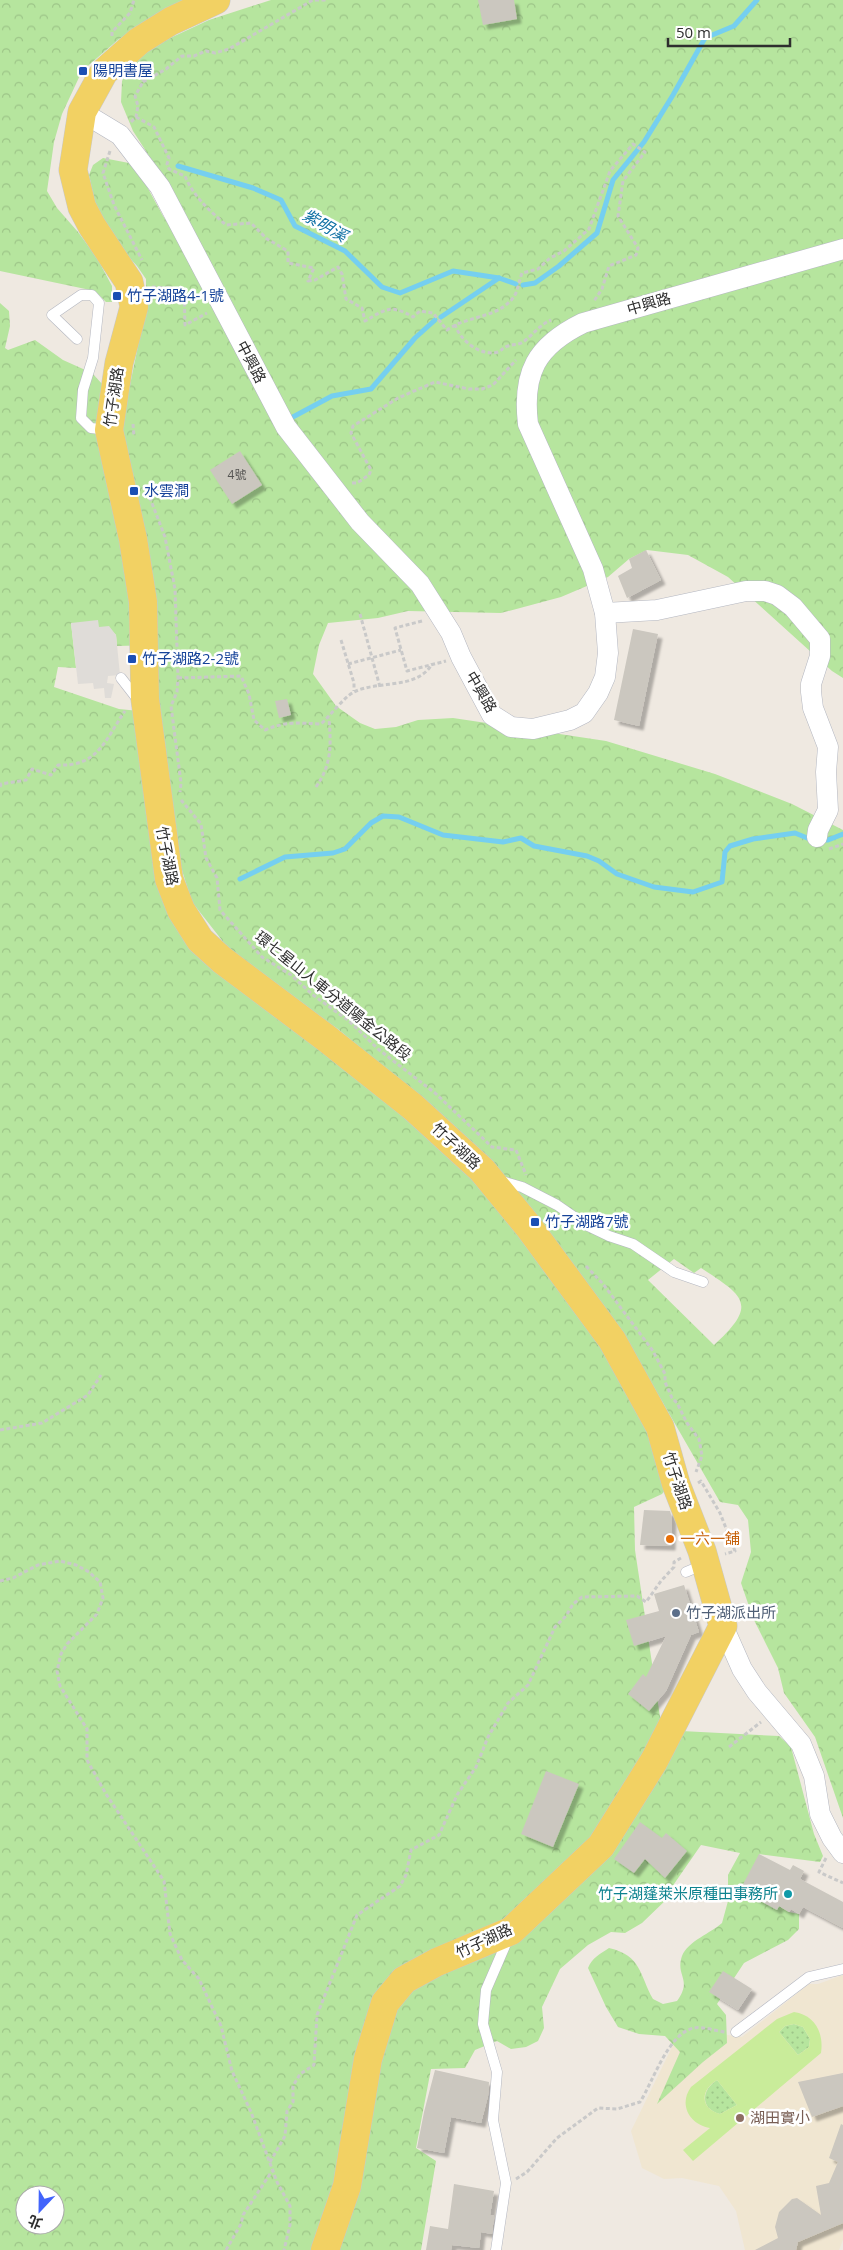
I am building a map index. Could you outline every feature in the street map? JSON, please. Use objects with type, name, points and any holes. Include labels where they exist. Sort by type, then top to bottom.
[{"type":"main road","name":"竹子湖路","points":[[216,0],[171,21],[138,41],[104,72],[82,112],[73,170],[82,207],[129,282],[134,307],[118,363],[120,423],[133,539],[144,602],[140,698],[169,879],[181,910],[200,940],[222,960],[326,1038],[413,1107],[488,1178],[528,1226],[612,1340],[660,1427],[676,1484],[692,1564],[723,1626],[654,1761],[601,1846],[511,1931],[437,1962],[404,1980],[384,2003],[368,2059],[347,2186],[325,2250]]},
{"type":"street","name":"中興路","points":[[82,112],[120,135],[160,188],[286,427],[360,522],[420,584],[451,633],[461,657],[492,715],[511,728],[533,730],[570,720],[584,713],[598,693],[605,677],[608,653],[604,613],[592,568],[528,424],[525,399],[530,372],[539,357],[565,332],[583,323],[843,249]]},
{"type":"street","points":[[604,613],[657,610],[746,591],[765,591],[777,595],[793,607],[820,640],[820,656],[811,684],[811,692],[813,708],[828,747],[826,772],[828,810],[818,830],[818,843]]},
{"type":"street","name":"竹子湖路","points":[[723,1626],[742,1668],[757,1692],[802,1744],[814,1776],[820,1814],[832,1838],[843,1854]]},
{"type":"lane","points":[[77,339],[52,315],[81,295],[92,295],[99,303],[99,317],[92,358],[83,390],[81,418],[91,428],[120,423]]},
{"type":"lane","points":[[121,678],[140,698]]},
{"type":"lane","points":[[488,1178],[522,1187],[557,1205],[586,1225],[609,1236],[634,1244],[674,1272],[703,1282]]},
{"type":"lane","points":[[496,2250],[506,2183],[493,2120],[498,2074],[482,2024],[486,1990],[511,1931]]},
{"type":"lane","points":[[736,2032],[809,1977],[843,1969]]},
{"type":"path","points":[[130,13],[134,0]]},
{"type":"path","points":[[130,122],[136,117],[138,106],[135,96],[142,82],[166,69],[182,56],[194,56],[206,51],[215,53],[229,49],[314,0],[328,0]]},
{"type":"path","points":[[136,117],[154,128],[169,158],[167,164],[169,169],[185,176],[189,187],[226,225],[251,223],[267,239],[288,251],[288,263],[314,268],[308,281],[315,280],[338,267],[342,274],[346,299],[362,308],[365,320],[388,308],[400,310],[413,317],[420,311],[433,312],[448,330],[455,324],[497,312],[514,297],[522,273],[538,269],[550,258],[564,251],[589,229],[610,171],[633,144],[645,152],[623,181],[618,216],[638,248],[636,255],[608,266],[602,289],[593,304]]},
{"type":"path","points":[[110,151],[102,172],[114,205],[144,268]]},
{"type":"path","points":[[150,295],[150,286],[184,289],[185,324],[221,305]]},
{"type":"path","points":[[455,324],[456,330],[470,345],[480,351],[497,352],[507,346],[522,344],[544,323],[555,319]]},
{"type":"path","points":[[521,350],[522,344]]},
{"type":"path","points":[[347,483],[357,483],[370,475],[371,470],[351,433],[353,426],[398,398],[435,382],[469,389],[482,389],[493,385],[520,356]]},
{"type":"path","points":[[120,423],[135,442]]},
{"type":"path","name":"環七星山人車分道陽金公路段","points":[[142,476],[165,537],[175,590],[175,636],[178,678],[177,692],[171,706],[181,784],[180,798],[201,824],[206,858],[217,878],[220,910],[262,957],[291,975],[313,995],[349,1021],[378,1049],[435,1093],[492,1147],[516,1150],[534,1194]]},
{"type":"path","points":[[360,614],[380,687]]},
{"type":"path","points":[[178,678],[242,676],[249,694],[254,720],[265,730],[292,722],[320,724],[354,692],[404,682],[426,674],[432,664],[407,670],[395,628],[422,621]]},
{"type":"path","points":[[341,640],[354,683],[354,692]]},
{"type":"path","points":[[348,664],[401,650]]},
{"type":"path","points":[[0,787],[1,784],[26,780],[32,769],[51,775],[58,765],[91,759],[140,698]]},
{"type":"path","points":[[316,787],[326,773],[331,741],[329,717]]},
{"type":"path","points":[[582,1259],[653,1351],[665,1374],[665,1382],[672,1398],[677,1403],[687,1424],[699,1439],[702,1456],[695,1474],[689,1478]]},
{"type":"path","points":[[0,1430],[42,1423],[88,1395],[101,1375]]},
{"type":"path","points":[[720,1513],[735,1551]]},
{"type":"path","points":[[0,1581],[13,1578],[38,1565],[60,1561],[76,1565],[89,1572],[100,1582],[103,1598],[96,1614],[67,1644],[61,1654],[57,1671],[60,1686],[87,1729],[87,1760],[106,1794],[164,1881],[170,1934],[182,1960],[199,1979],[221,2026],[232,2071],[251,2112],[272,2171],[290,2206],[290,2225],[284,2250]]},
{"type":"path","points":[[270,2163],[284,2136],[287,2111],[293,2102],[293,2086],[300,2074],[314,2066],[317,2015],[357,1915],[400,1886],[406,1875],[411,1850],[439,1835],[457,1795],[476,1767],[492,1730],[508,1702],[528,1685],[555,1627],[566,1616],[573,1604],[582,1597],[636,1596],[646,1602],[674,1567],[674,1562],[692,1564]]},
{"type":"path","points":[[729,1747],[763,1720]]},
{"type":"path","points":[[819,1872],[843,1883]]},
{"type":"path","points":[[506,2183],[528,2172],[557,2138],[598,2108],[617,2109],[640,2102],[650,2086],[667,2049],[678,2037],[694,2028],[736,2032]]},
{"type":"path","points":[[226,2250],[241,2224],[243,2215],[272,2171]]},
{"type":"shaded area","points":[[98,620],[99,627],[109,626],[116,635],[120,675],[108,676],[107,683],[114,684],[111,698],[105,698],[104,688],[94,689],[93,683],[78,684],[71,623]]},
{"type":"shaded area","name":"湖田實小","points":[[843,1975],[843,2240],[839,2250],[745,2250],[736,2211],[719,2186],[682,2178],[664,2179],[642,2168],[631,2131],[672,2047],[685,2035],[700,2031],[742,2037],[809,1984],[818,1984]]},
{"type":"green space","points":[[0,0],[188,0],[119,39],[82,71],[62,114],[54,142],[47,191],[57,208],[97,258],[112,286],[112,302],[106,302],[95,291],[0,271]]},
{"type":"green space","points":[[271,0],[843,0],[843,678],[832,671],[728,577],[688,555],[647,550],[629,559],[608,577],[561,597],[501,613],[408,611],[378,618],[328,623],[319,645],[313,674],[336,706],[360,723],[375,729],[396,727],[418,720],[453,718],[606,741],[715,774],[792,804],[843,830],[843,1818],[815,1737],[784,1693],[778,1668],[753,1618],[741,1583],[751,1552],[748,1520],[738,1505],[720,1502],[640,1363],[423,1100],[338,1029],[239,962],[192,902],[180,864],[159,711],[157,645],[117,646],[116,635],[112,631],[71,623],[76,668],[58,667],[54,687],[119,709],[139,711],[167,899],[320,1044],[473,1175],[586,1317],[639,1406],[668,1486],[662,1494],[634,1507],[635,1550],[662,1730],[779,1736],[791,1747],[814,1834],[823,1856],[820,1862],[759,1854],[777,1909],[779,1906],[789,1912],[799,1914],[799,1929],[788,1940],[744,1963],[717,2004],[726,2015],[727,2043],[657,2104],[680,2052],[665,2036],[639,2034],[618,2027],[606,2007],[588,1968],[599,1954],[609,1948],[620,1951],[634,1961],[653,1999],[663,2004],[677,2001],[684,1988],[680,1963],[682,1956],[689,1946],[722,1923],[728,1901],[728,1875],[740,1853],[701,1845],[674,1884],[668,1898],[642,1923],[625,1933],[611,1932],[588,1945],[560,1969],[542,2007],[544,2028],[538,2041],[526,2047],[511,2049],[497,2041],[475,2050],[465,2068],[431,2069],[416,2148],[436,2161],[421,2250],[0,2250],[0,303],[9,311],[10,326],[5,348],[8,350],[35,340],[63,360],[92,373],[125,409],[146,297],[146,279],[110,236],[98,216],[89,175],[93,165],[103,158],[129,163],[139,172],[163,216],[181,242],[182,207],[133,131],[121,102],[122,81],[131,63],[153,46],[209,20]],"holes":[[[674,1259],[694,1273],[701,1268],[728,1286],[736,1294],[740,1302],[741,1310],[737,1320],[714,1345],[648,1280]]]},
{"type":"green space","points":[[794,2012],[808,2017],[813,2021],[819,2032],[822,2046],[821,2053],[693,2161],[683,2150],[710,2128],[697,2123],[688,2113],[686,2101],[691,2087],[777,2019]],"holes":[[[794,2024],[803,2027],[810,2039],[809,2047],[798,2055],[779,2032],[785,2026]],[[717,2080],[737,2105],[720,2114],[713,2112],[706,2104],[705,2099],[707,2089]]]},
{"type":"green space","points":[[794,2024],[803,2027],[810,2039],[809,2047],[798,2055],[779,2032],[785,2026]]},
{"type":"green space","points":[[717,2080],[737,2105],[720,2114],[713,2112],[709,2108],[705,2099],[708,2089]]},
{"type":"building","points":[[478,0],[514,0],[517,19],[483,25]]},
{"type":"building","points":[[240,451],[262,485],[232,504],[210,470]]},
{"type":"building","points":[[646,550],[661,580],[627,598],[618,576],[632,568],[629,559]]},
{"type":"building","points":[[633,629],[658,634],[639,726],[614,720]]},
{"type":"building","points":[[287,699],[291,715],[279,718],[275,701]]},
{"type":"building","points":[[644,1510],[670,1511],[672,1518],[671,1546],[640,1545]]},
{"type":"building","points":[[684,1585],[699,1632],[691,1635],[666,1691],[649,1711],[628,1694],[643,1674],[646,1677],[666,1636],[634,1646],[626,1620],[659,1611],[654,1594]]},
{"type":"building","points":[[546,1771],[579,1784],[553,1847],[521,1834]]},
{"type":"building","points":[[640,1822],[662,1838],[666,1833],[687,1851],[665,1878],[645,1859],[634,1873],[614,1859]]},
{"type":"building","name":"竹子湖蓬萊米原種田事務所","points":[[759,1854],[790,1870],[793,1865],[804,1871],[800,1879],[843,1902],[843,1928],[803,1907],[799,1914],[791,1909],[789,1912],[779,1906],[777,1910],[740,1890]]},
{"type":"building","points":[[723,1971],[752,1989],[738,2010],[709,1992]]},
{"type":"building","points":[[435,2070],[489,2082],[488,2096],[481,2123],[451,2117],[444,2153],[417,2148]]},
{"type":"building","points":[[843,2073],[843,2106],[812,2117],[798,2082]]},
{"type":"building","points":[[841,2124],[843,2125],[843,2223],[798,2242],[796,2250],[755,2250],[778,2238],[775,2227],[779,2212],[792,2199],[797,2198],[821,2215],[816,2186],[829,2183],[838,2162],[829,2158]]},
{"type":"building","points":[[454,2184],[494,2191],[490,2215],[494,2216],[492,2234],[481,2232],[479,2248],[452,2245],[451,2250],[426,2250],[430,2226],[448,2229]]},
{"type":"waterway","name":"紫明溪","points":[[523,285],[535,283],[559,266],[597,233],[613,180],[644,142],[705,38],[734,26],[757,0]]},
{"type":"waterway","name":"紫明溪","points":[[178,166],[253,188],[281,200],[295,226],[345,251],[382,287],[400,293],[453,271],[499,278],[516,284]]},
{"type":"waterway","points":[[441,317],[499,278]]},
{"type":"waterway","points":[[291,418],[332,396],[371,389],[415,338],[435,320]]},
{"type":"waterway","points":[[240,879],[285,857],[333,853],[345,849],[371,823],[383,816],[399,817],[443,835],[503,842],[521,838],[534,846],[587,856],[599,861],[617,874],[654,887],[693,892],[722,882],[725,852],[730,846],[753,839],[795,833],[812,840]]},
{"type":"waterway","points":[[821,840],[828,840],[843,834]]},
{"type":"place","name":"陽明書屋","points":[[83,71]]},
{"type":"place","name":"竹子湖路4-1號","points":[[117,296]]},
{"type":"place","name":"水雲澗","points":[[134,491]]},
{"type":"place","name":"竹子湖路2-2號","points":[[132,659]]},
{"type":"place","name":"竹子湖路7號","points":[[535,1222]]},
{"type":"place","name":"一六一舖","points":[[670,1539]]},
{"type":"place","name":"竹子湖派出所","points":[[676,1613]]},
{"type":"place","name":"竹子湖蓬萊米原種田事務所","points":[[788,1894]]},
{"type":"place","name":"湖田實小","points":[[740,2118]]}]
